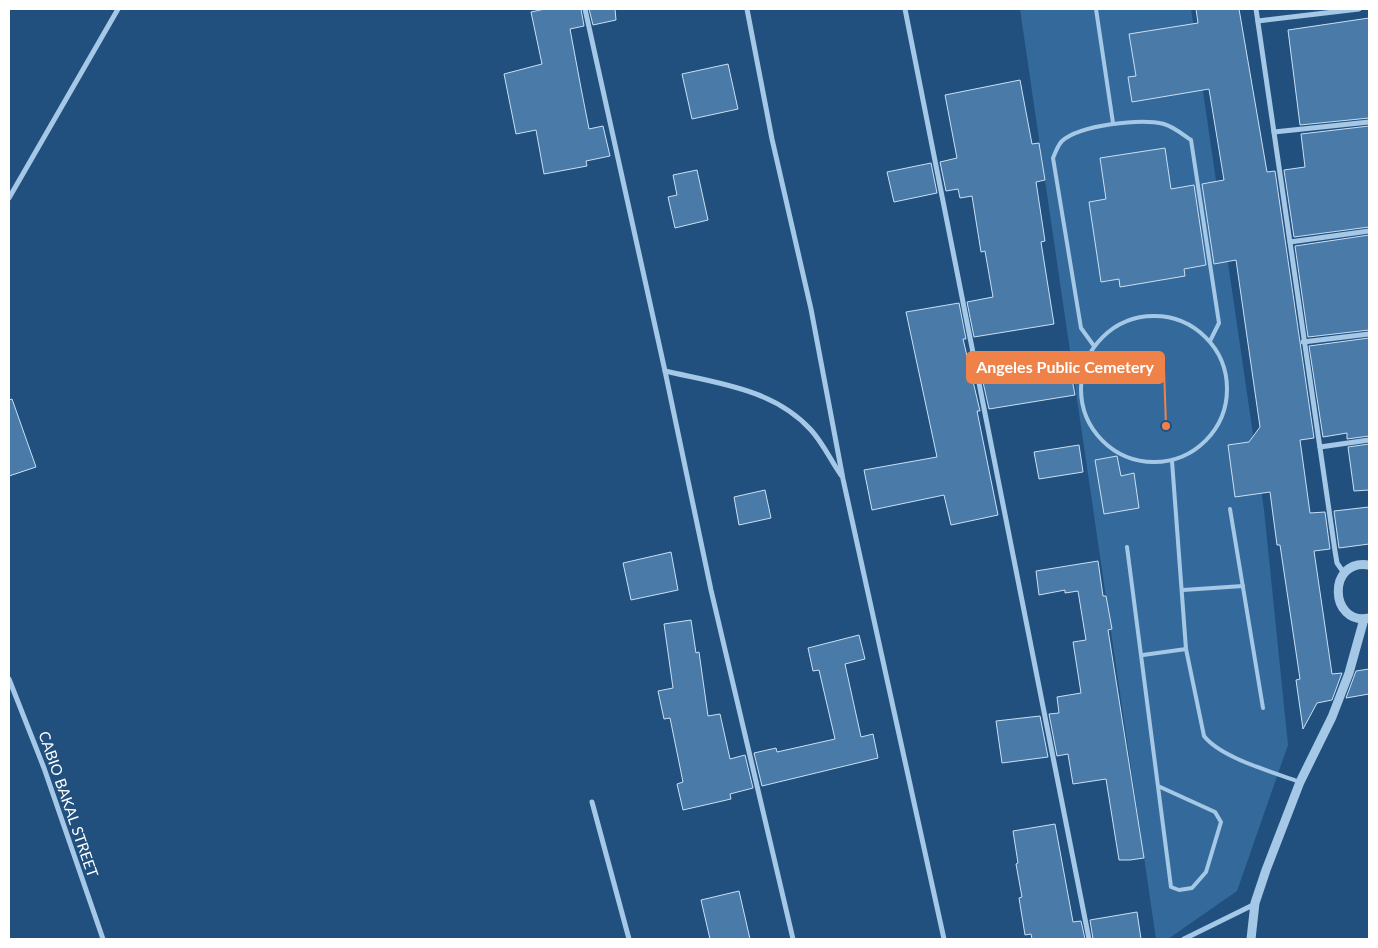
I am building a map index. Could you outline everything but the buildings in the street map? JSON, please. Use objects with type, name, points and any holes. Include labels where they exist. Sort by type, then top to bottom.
[{"type":"street","points":[[9,198],[118,9]]},
{"type":"street","points":[[585,9],[711,590],[794,939]]},
{"type":"street","points":[[747,9],[772,139],[811,309],[843,479],[944,939]]},
{"type":"street","points":[[905,9],[1089,939]]},
{"type":"street","points":[[1256,9],[1303,342],[1336,557],[1344,573]]},
{"type":"street","points":[[1258,21],[1359,9]]},
{"type":"street","points":[[1274,132],[1369,122]]},
{"type":"street","points":[[1290,242],[1369,231]]},
{"type":"street","points":[[1303,342],[1369,334]]},
{"type":"street","points":[[665,371],[755,392],[784,406],[812,431],[843,479]]},
{"type":"street","points":[[1320,447],[1369,440]]},
{"type":"street","points":[[1251,939],[1255,904],[1266,870],[1300,782],[1332,717],[1367,618],[1355,617],[1347,612],[1338,600],[1337,590],[1344,573],[1357,565],[1369,565]]},
{"type":"street","name":"CABIO BAKAL STREET","points":[[9,679],[44,768],[102,939]]},
{"type":"street","points":[[592,802],[629,939]]},
{"type":"street","points":[[1184,939],[1255,904]]},
{"type":"lane","points":[[1096,9],[1113,123]]},
{"type":"lane","points":[[1094,346],[1081,328],[1053,158],[1060,142],[1074,134],[1113,123],[1162,123],[1173,127],[1191,140],[1220,323],[1210,341]]},
{"type":"lane","points":[[1150,315],[1173,317],[1194,326],[1210,341],[1223,362],[1228,387],[1224,411],[1213,433],[1194,450],[1172,461],[1146,463],[1121,455],[1100,440],[1086,418],[1080,392],[1083,366],[1094,346],[1109,330],[1129,319],[1150,315]]},
{"type":"lane","points":[[1172,461],[1186,649],[1204,736],[1211,745],[1252,764],[1300,782]]},
{"type":"lane","points":[[1230,509],[1263,708]]},
{"type":"lane","points":[[1127,547],[1143,655],[1158,786],[1171,887],[1179,890],[1192,888],[1206,872],[1221,822],[1215,812],[1158,786]]},
{"type":"lane","points":[[1183,590],[1244,586]]},
{"type":"lane","points":[[1143,655],[1186,649]]},
{"type":"shaded area","points":[[1020,9],[1191,9],[1264,510],[1288,745],[1237,891],[1168,939],[1156,939]]},
{"type":"place","name":"Angeles Public Cemetery","points":[[1166,426]]}]
